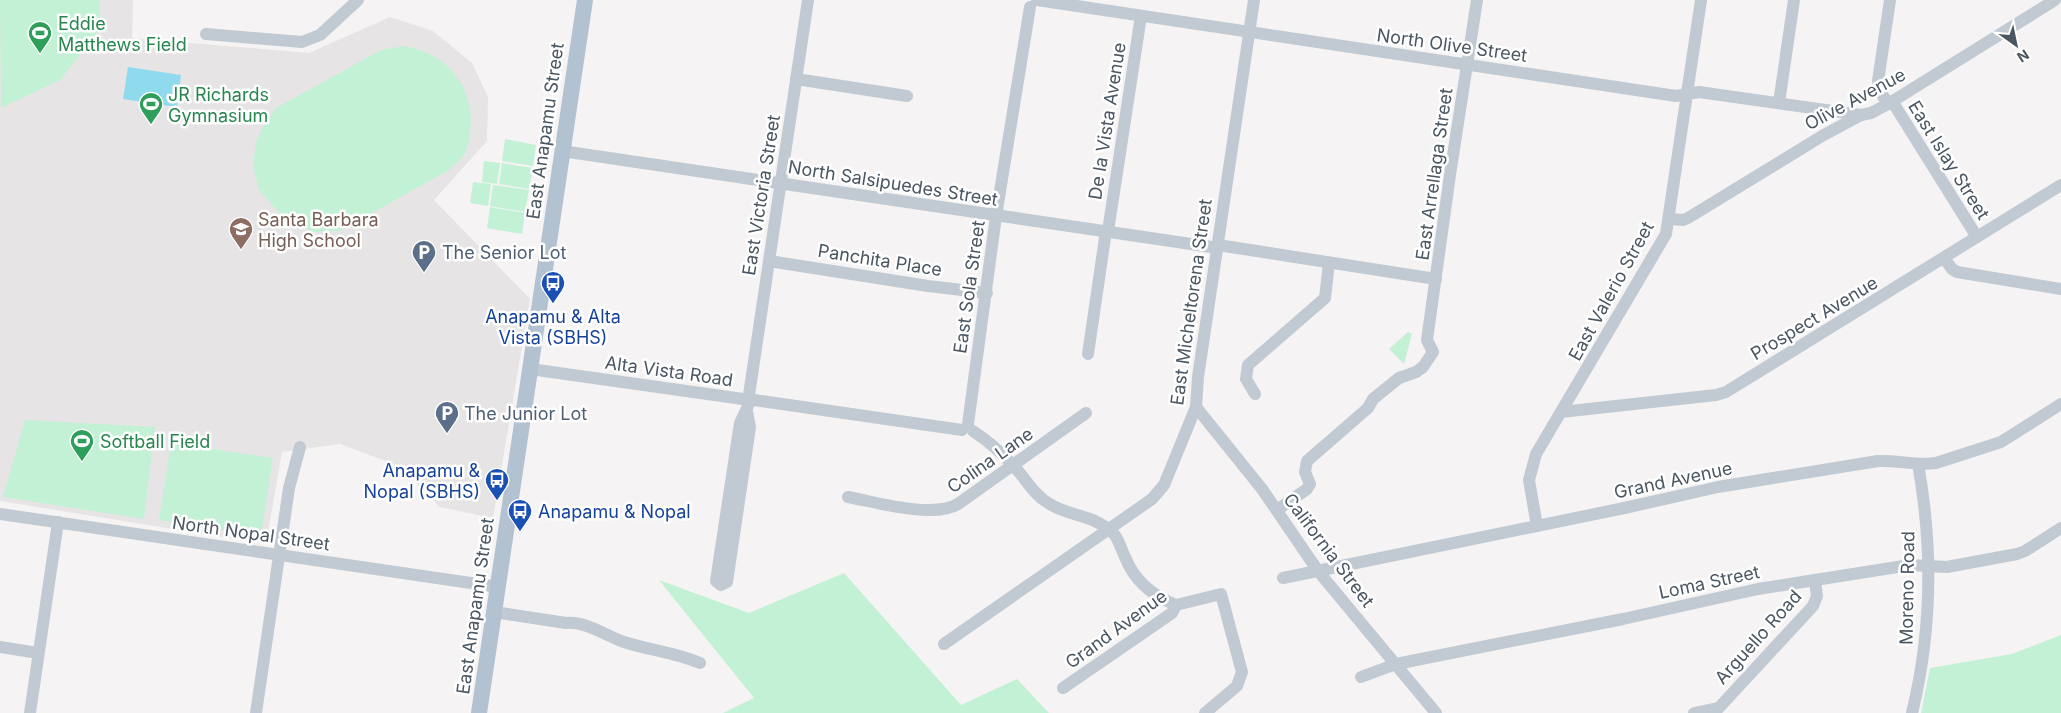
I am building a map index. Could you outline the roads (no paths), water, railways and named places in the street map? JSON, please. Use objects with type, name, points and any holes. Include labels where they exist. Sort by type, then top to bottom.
[{"type":"main road","name":"East Anapamu Street","points":[[479,713],[585,0]]},
{"type":"street","name":"East Victoria Street","points":[[748,402],[750,427],[727,582],[722,586],[716,581],[740,423],[748,402],[808,0]]},
{"type":"street","name":"East Micheltorena Street","points":[[944,644],[1152,498],[1164,485],[1196,407],[1198,376],[1254,0]]},
{"type":"street","name":"East Arrellaga Street","points":[[1277,510],[1307,489],[1310,484],[1305,472],[1307,461],[1368,408],[1373,399],[1399,378],[1424,367],[1433,352],[1428,340],[1450,175],[1477,0]]},
{"type":"street","name":"East Valerio Street","points":[[1537,526],[1529,486],[1530,470],[1536,454],[1663,242],[1670,219],[1701,0]]},
{"type":"street","points":[[1779,103],[1794,0]]},
{"type":"street","name":"East Islay Street","points":[[1890,0],[1878,81],[1880,91],[1890,102],[1977,237]]},
{"type":"street","name":"Olive Avenue","points":[[1670,219],[1683,220],[1688,218],[1822,136],[1890,102],[2055,0]]},
{"type":"street","points":[[206,34],[302,42],[320,36],[357,2]]},
{"type":"street","name":"North Olive Street","points":[[1032,2],[1140,16],[1676,96],[1699,92],[1861,115]]},
{"type":"street","name":"East Sola Street","points":[[968,428],[996,216],[1032,2]]},
{"type":"street","name":"De la Vista Avenue","points":[[1088,354],[1140,16]]},
{"type":"street","points":[[796,79],[907,96]]},
{"type":"street","name":"North Salsipuedes Street","points":[[562,151],[1436,279]]},
{"type":"street","name":"Prospect Avenue","points":[[1561,412],[1716,395],[1726,392],[2061,185]]},
{"type":"street","points":[[1944,258],[1952,270],[1957,272],[2061,289]]},
{"type":"street","name":"Panchita Place","points":[[769,261],[928,286],[987,293]]},
{"type":"street","points":[[1255,394],[1246,379],[1248,366],[1325,298],[1329,263]]},
{"type":"street","name":"Alta Vista Road","points":[[530,369],[748,402],[968,428]]},
{"type":"street","name":"Grand Avenue","points":[[1283,578],[1718,487],[1878,461],[1918,464],[1936,463],[1994,445],[2061,404]]},
{"type":"street","name":"California Street","points":[[1196,407],[1277,510],[1318,571],[1436,713]]},
{"type":"street","name":"Colina Lane","points":[[848,497],[942,511],[958,504],[1086,413]]},
{"type":"street","points":[[968,428],[1013,466],[1046,502],[1056,508],[1084,516],[1109,529],[1118,538],[1128,565],[1142,584],[1160,598],[1176,605]]},
{"type":"street","points":[[256,713],[289,488],[300,447]]},
{"type":"street","name":"Moreno Road","points":[[1912,713],[1922,671],[1929,566],[1924,495],[1918,464]]},
{"type":"street","name":"North Nopal Street","points":[[0,514],[498,587]]},
{"type":"street","points":[[30,713],[58,522]]},
{"type":"street","name":"Loma Street","points":[[1362,677],[1396,664],[1758,589],[1910,565],[1947,567],[2017,554],[2061,528]]},
{"type":"street","name":"Arguello Road","points":[[1716,711],[1813,606],[1817,596],[1815,580]]},
{"type":"street","name":"Grand Avenue","points":[[1063,688],[1172,613],[1176,605],[1221,594],[1242,672],[1237,686],[1205,713]]},
{"type":"street","points":[[494,612],[566,623],[576,622],[622,641],[681,655],[700,663]]},
{"type":"street","points":[[0,647],[38,653]]},
{"type":"street","points":[[1694,713],[1716,711]]},
{"type":"water","points":[[128,67],[181,75],[177,107],[123,99]]},
{"type":"place","name":"Eddie Matthews Field","points":[[40,54]]},
{"type":"place","name":"JR Richards Gymnasium","points":[[151,125]]},
{"type":"place","name":"Santa Barbara High School","points":[[241,250]]},
{"type":"place","name":"The Senior Lot","points":[[424,273]]},
{"type":"place","name":"Anapamu & Alta Vista (SBHS)","points":[[553,304]]},
{"type":"place","name":"The Junior Lot","points":[[447,434]]},
{"type":"place","name":"Softball Field","points":[[82,462]]},
{"type":"place","name":"Anapamu & Nopal (SBHS)","points":[[497,501]]},
{"type":"place","name":"Anapamu & Nopal","points":[[520,532]]}]
